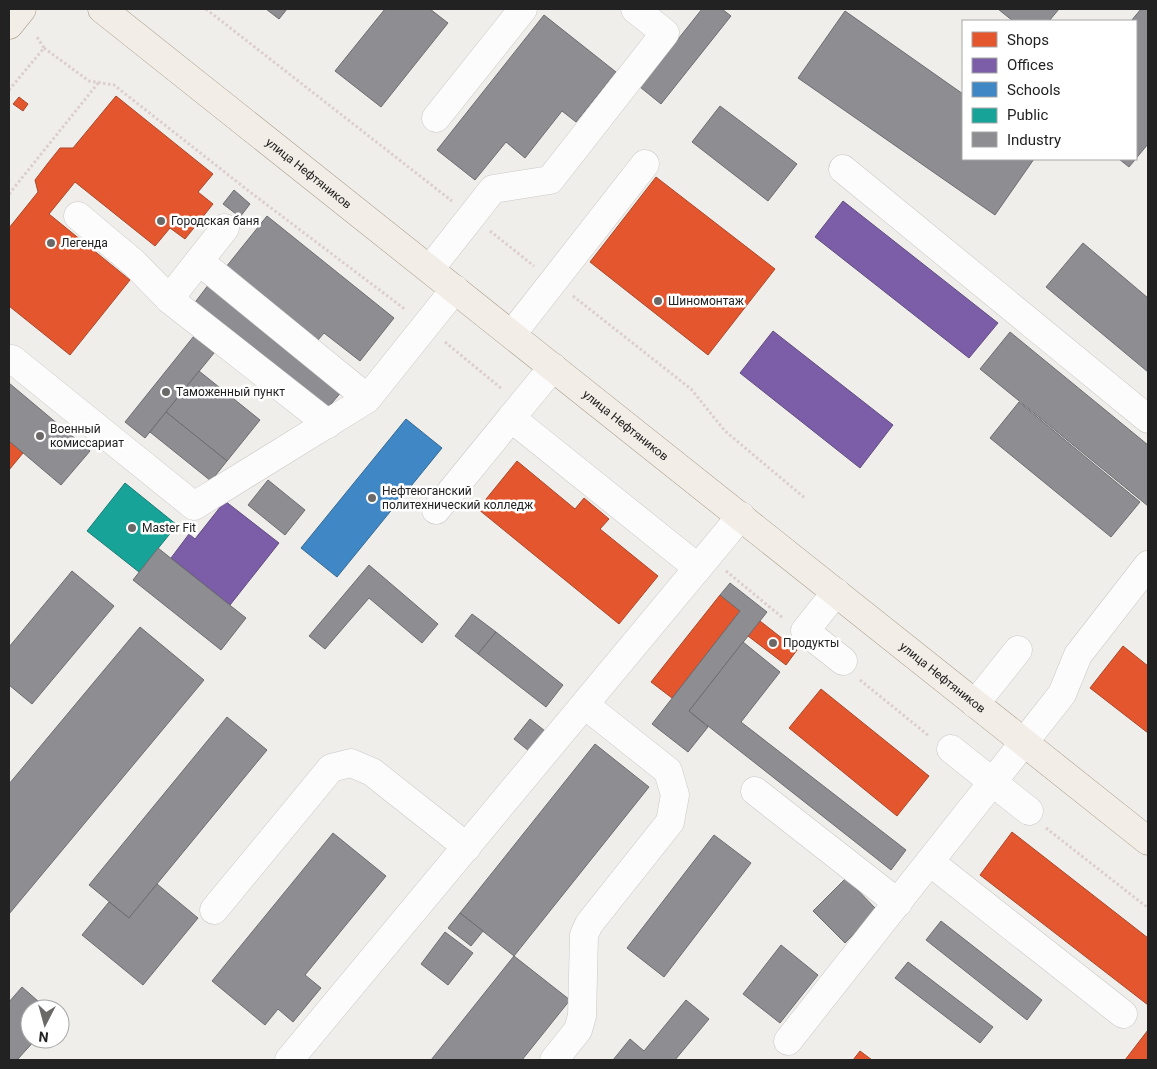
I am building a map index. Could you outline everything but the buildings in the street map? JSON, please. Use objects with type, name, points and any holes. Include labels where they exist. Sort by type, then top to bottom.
[{"type":"main road","points":[[9,25],[22,9]]},
{"type":"main road","name":"улица Нефтяников","points":[[102,9],[1148,842]]},
{"type":"lane","points":[[436,118],[523,9]]},
{"type":"lane","points":[[430,269],[494,189],[550,180],[665,33],[635,9]]},
{"type":"lane","points":[[512,334],[645,164]]},
{"type":"lane","points":[[843,170],[1148,419]]},
{"type":"lane","points":[[78,216],[134,263],[169,299],[328,424]]},
{"type":"lane","points":[[169,299],[225,228]]},
{"type":"lane","points":[[199,261],[367,398]]},
{"type":"lane","points":[[12,359],[194,506],[367,398],[455,289]]},
{"type":"lane","points":[[436,510],[553,367]]},
{"type":"lane","points":[[516,412],[703,562]]},
{"type":"lane","points":[[289,1060],[741,516]]},
{"type":"lane","points":[[788,1041],[1062,694],[1078,655],[1148,565]]},
{"type":"lane","points":[[836,592],[805,631],[843,661]]},
{"type":"lane","points":[[976,704],[1018,650]]},
{"type":"lane","points":[[554,1060],[578,1030],[582,1016],[584,935],[589,924],[670,822],[675,795],[668,771],[585,705]]},
{"type":"lane","points":[[951,749],[1029,811]]},
{"type":"lane","points":[[214,910],[331,768],[351,763],[372,772],[467,847]]},
{"type":"lane","points":[[755,791],[898,903]]},
{"type":"lane","points":[[930,862],[1123,1014]]},
{"type":"path","points":[[206,9],[691,389],[725,430],[806,499]]},
{"type":"path","points":[[37,37],[44,48],[89,81],[114,85],[425,326],[516,412]]},
{"type":"path","points":[[9,90],[44,48]]},
{"type":"path","points":[[9,194],[99,82]]},
{"type":"path","points":[[703,562],[740,583]]},
{"type":"place","name":"Городская баня","points":[[161,221]]},
{"type":"place","name":"Легенда","points":[[51,243]]},
{"type":"place","name":"Шиномонтаж","points":[[658,301]]},
{"type":"place","name":"Таможенный пункт","points":[[166,392]]},
{"type":"place","name":"Военный комиссариат","points":[[40,436]]},
{"type":"place","name":"Нефтеюганский политехнический колледж","points":[[372,498]]},
{"type":"place","name":"Master Fit","points":[[132,528]]},
{"type":"place","name":"Продукты","points":[[773,643]]}]
